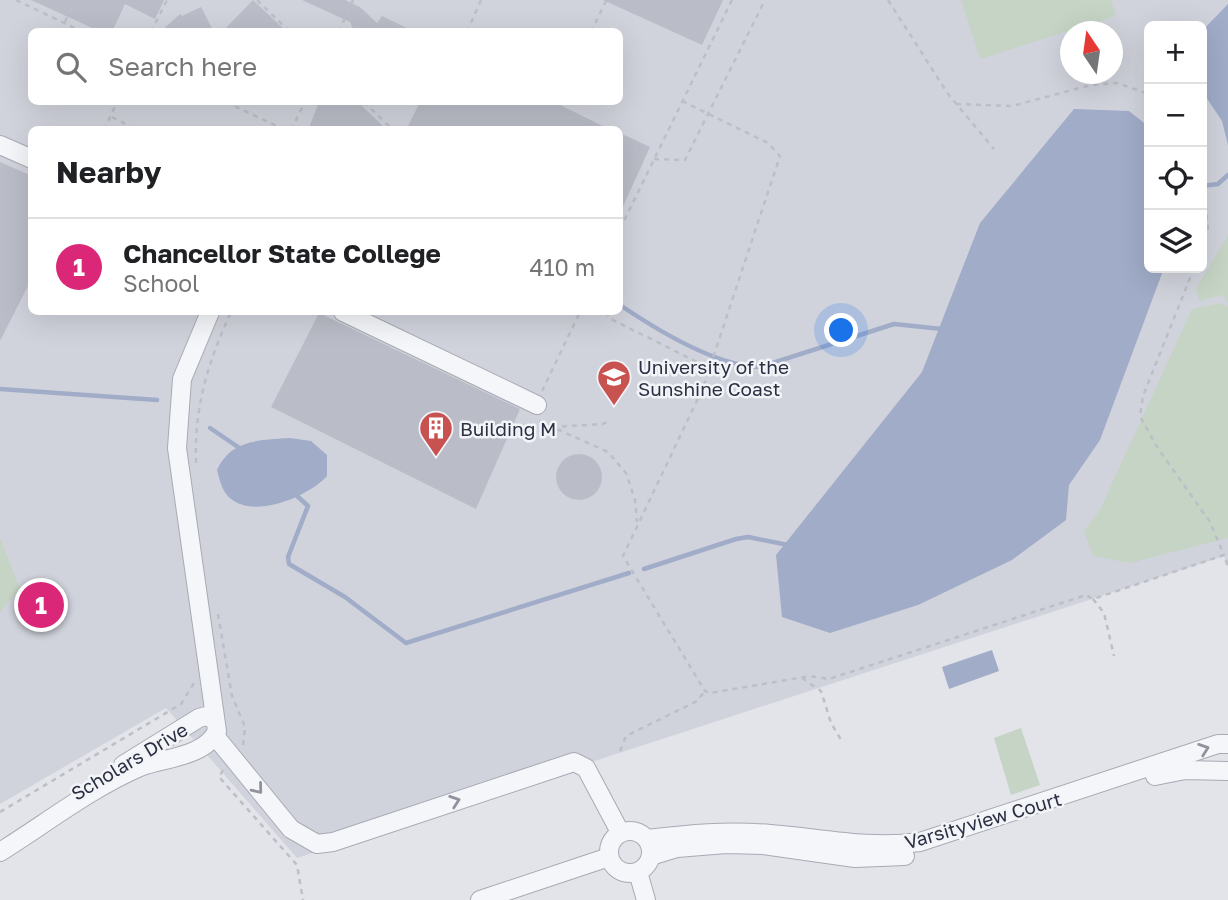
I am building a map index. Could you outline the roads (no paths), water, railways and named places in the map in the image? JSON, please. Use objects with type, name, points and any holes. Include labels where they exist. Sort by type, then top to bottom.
[{"type":"street","points":[[0,145],[28,157]]},
{"type":"street","points":[[209,315],[182,379],[177,447],[214,701],[214,728],[291,829],[317,844],[333,842],[574,762],[586,768],[620,832]]},
{"type":"street","points":[[349,315],[537,405]]},
{"type":"street","name":"Scholars Drive","points":[[0,839],[198,718],[206,716],[214,728],[193,750],[126,774],[0,852]]},
{"type":"street","name":"Varsityview Court","points":[[649,848],[724,831],[772,834],[856,852],[900,857],[940,848],[1018,816],[1164,768],[1218,744],[1228,744]]},
{"type":"street","name":"Varsityview Court","points":[[1164,768],[1228,771]]},
{"type":"street","points":[[638,872],[619,871],[609,857],[610,843],[620,832],[635,831],[649,848],[638,872],[646,900]]},
{"type":"street","points":[[480,900],[609,857]]},
{"type":"water","points":[[1228,4],[1228,145],[1222,121],[1207,98],[1207,26]]},
{"type":"water","points":[[1074,109],[1129,111],[1144,123],[1144,273],[1162,273],[1100,440],[1069,485],[1066,520],[1012,560],[918,605],[830,633],[782,617],[776,555],[922,372],[980,223]]},
{"type":"water","points":[[290,438],[311,441],[327,455],[327,476],[319,484],[282,503],[268,506],[242,505],[228,496],[217,470],[230,452],[248,443]]},
{"type":"water","points":[[992,650],[999,671],[949,689],[942,667]]},
{"type":"waterway","points":[[1207,185],[1218,184],[1228,175]]},
{"type":"waterway","points":[[623,307],[706,354],[760,367],[894,324],[942,329]]},
{"type":"waterway","points":[[0,389],[157,400]]},
{"type":"waterway","points":[[210,428],[241,449]]},
{"type":"waterway","points":[[296,495],[308,506],[288,557],[289,564],[345,597],[406,643],[629,573]]},
{"type":"waterway","points":[[644,569],[736,539],[748,537],[788,545]]},
{"type":"place","name":"University of the Sunshine Coast","points":[[614,407]]},
{"type":"place","name":"Building M","points":[[436,458]]},
{"type":"place","name":"Chancellor State College","points":[[41,605]]}]
